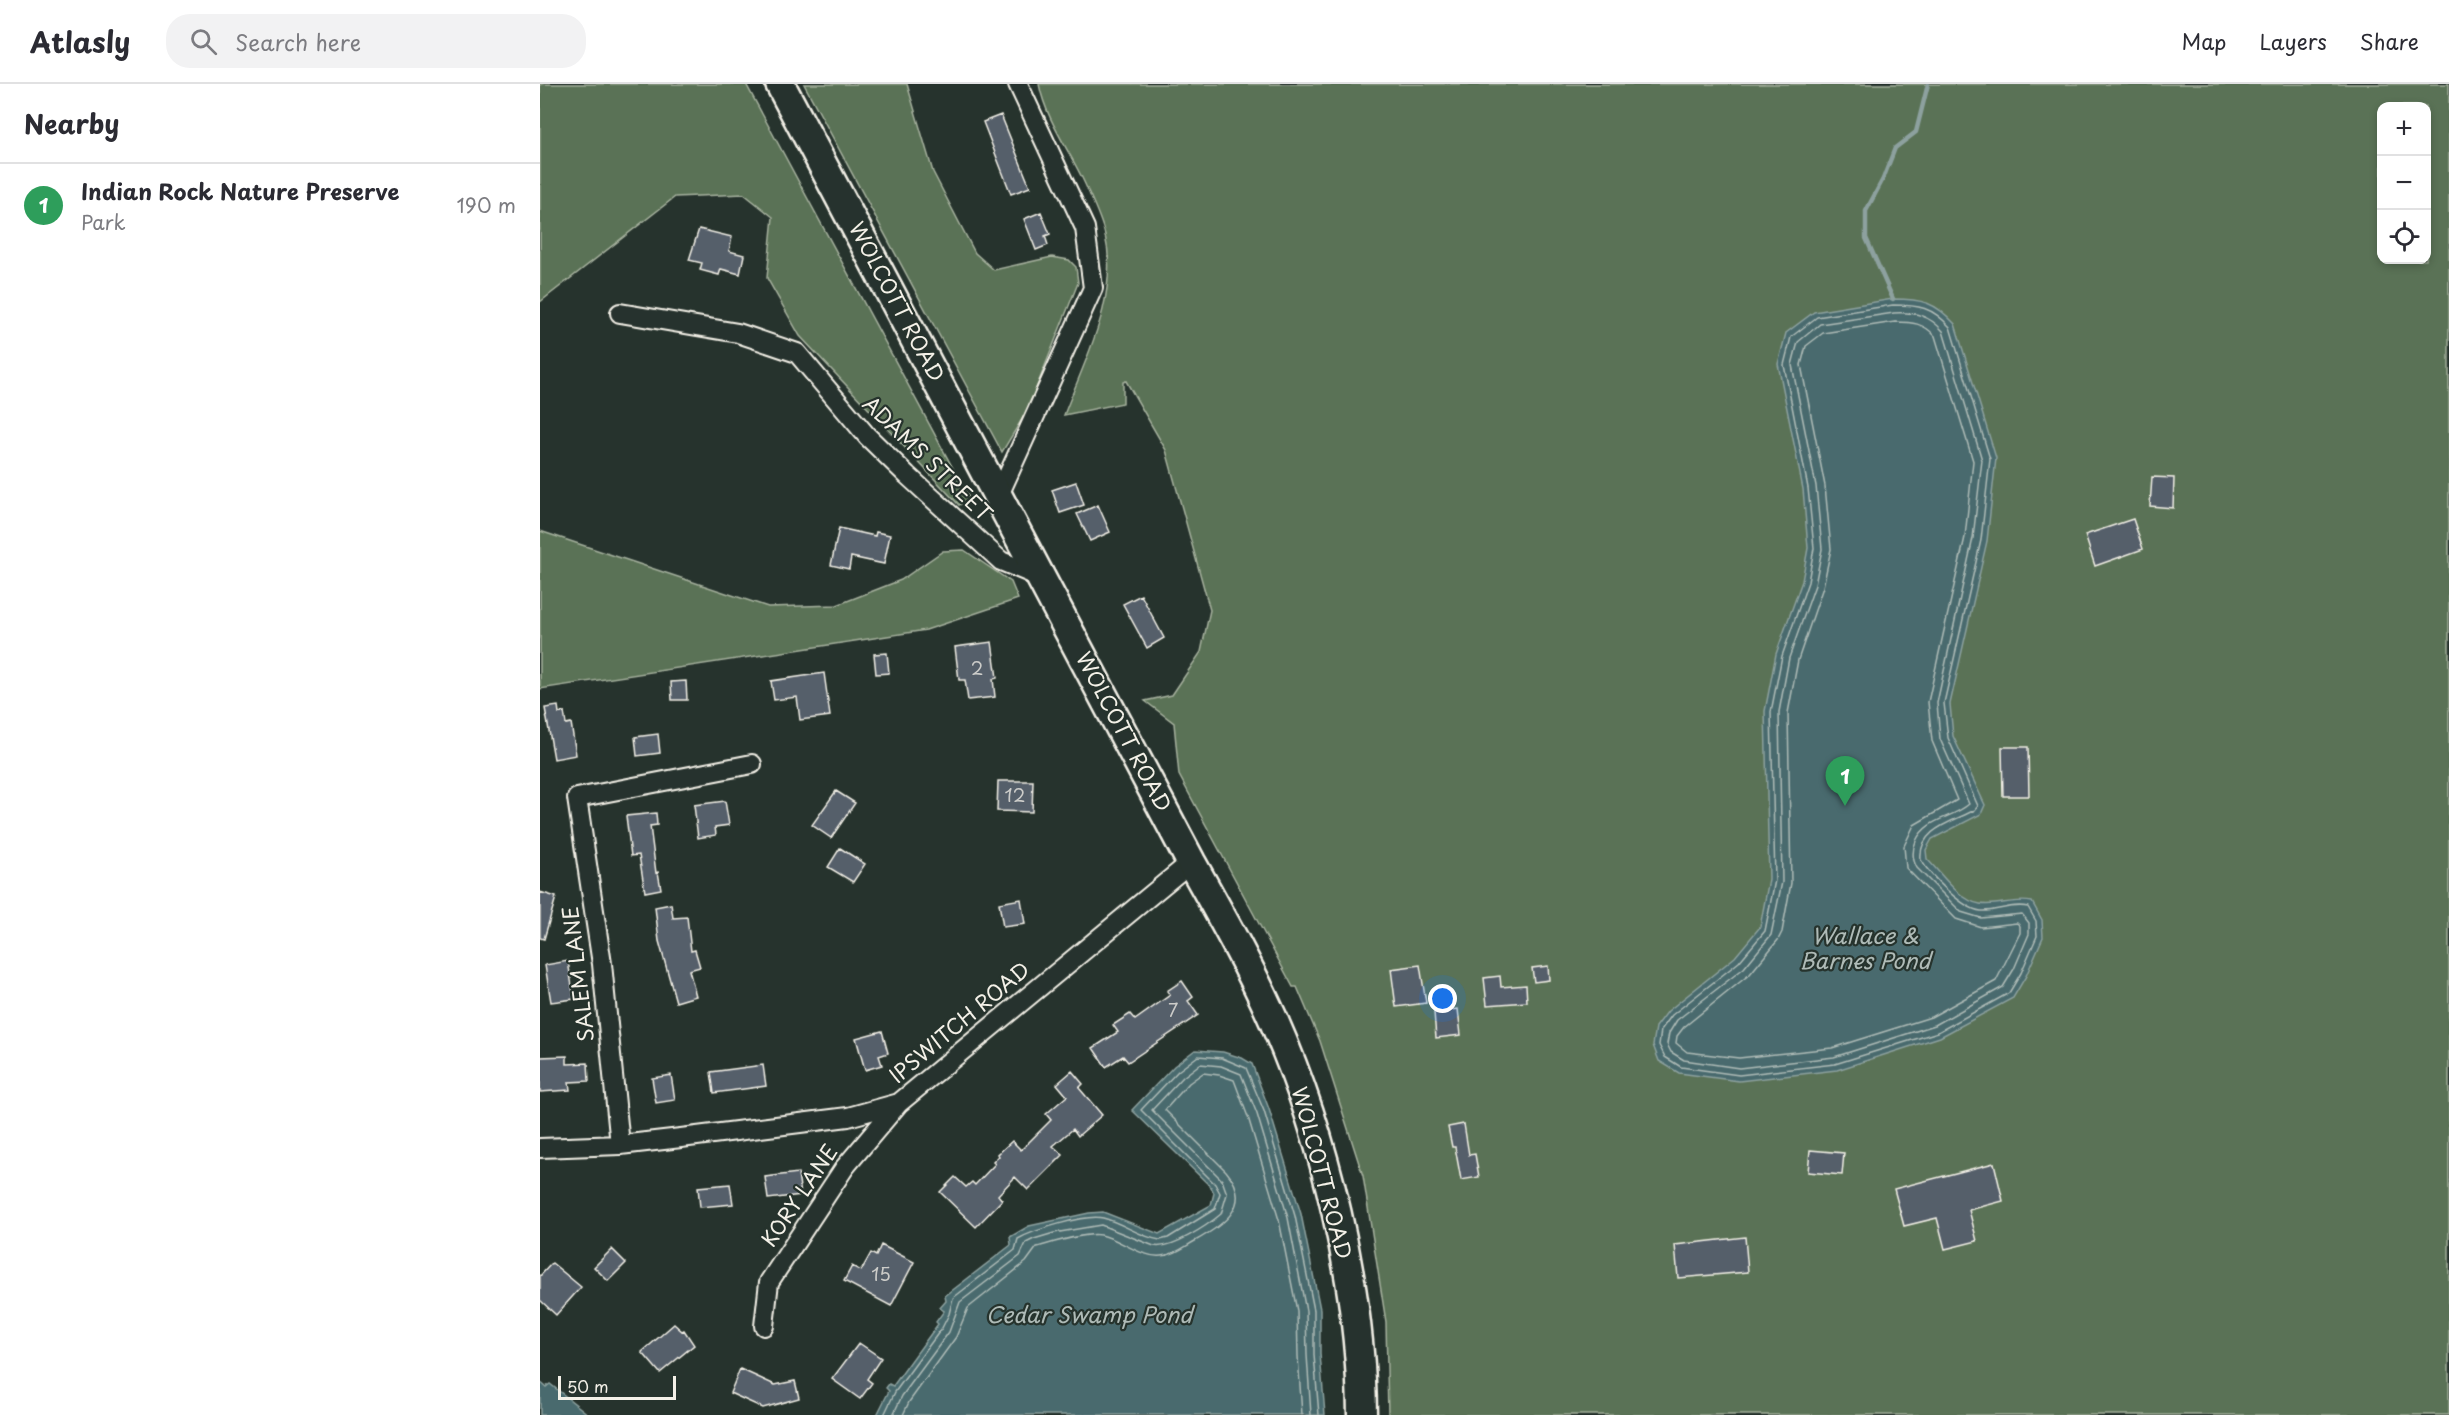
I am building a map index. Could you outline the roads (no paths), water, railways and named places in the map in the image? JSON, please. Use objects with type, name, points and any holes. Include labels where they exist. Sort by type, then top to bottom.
[{"type":"main road","name":"WOLCOTT ROAD","points":[[780,84],[1191,862],[1251,971],[1274,1020],[1301,1090],[1323,1160],[1337,1218],[1353,1307],[1359,1356],[1362,1415]]},
{"type":"street","points":[[999,495],[1093,288],[1085,228],[1017,84]]},
{"type":"street","name":"ADAMS STREET","points":[[620,314],[738,333],[797,353],[867,436],[907,475],[1001,561],[1042,578]]},
{"type":"street","name":"SALEM LANE","points":[[620,1145],[602,964],[577,798],[752,764]]},
{"type":"street","name":"IPSWITCH ROAD","points":[[540,1148],[620,1145],[848,1117],[898,1103],[1191,862]]},
{"type":"street","name":"KORY LANE","points":[[764,1326],[769,1282],[844,1167],[898,1103]]},
{"type":"water","name":"Wallace & Barnes Pond","points":[[1893,299],[1927,303],[1941,311],[1955,324],[1996,458],[1987,541],[1950,704],[1953,736],[1985,805],[1981,814],[1932,839],[1926,850],[1927,859],[1951,886],[1972,902],[1986,905],[2019,901],[2032,902],[2042,920],[2043,937],[2026,976],[2013,998],[1940,1037],[1837,1070],[1739,1081],[1679,1073],[1659,1061],[1653,1045],[1656,1027],[1668,1011],[1735,957],[1760,927],[1769,879],[1765,711],[1776,654],[1802,581],[1808,548],[1803,489],[1778,364],[1786,333],[1814,312]]},
{"type":"water","name":"Cedar Swamp Pond","points":[[1195,1050],[1223,1052],[1252,1064],[1269,1109],[1301,1214],[1320,1309],[1320,1354],[1325,1415],[877,1415],[889,1391],[886,1388],[889,1384],[893,1386],[938,1324],[936,1322],[944,1311],[940,1308],[946,1301],[945,1296],[1011,1245],[1010,1237],[1029,1226],[1103,1212],[1159,1234],[1211,1205],[1214,1193],[1211,1187],[1132,1110],[1174,1066]]},
{"type":"water","points":[[540,1382],[546,1387],[550,1384],[589,1415],[540,1415]]},
{"type":"waterway","points":[[1893,299],[1866,238],[1866,211],[1883,179],[1895,148],[1916,132],[1928,84]]},
{"type":"place","name":"Indian Rock Nature Preserve","points":[[1845,806]]}]
